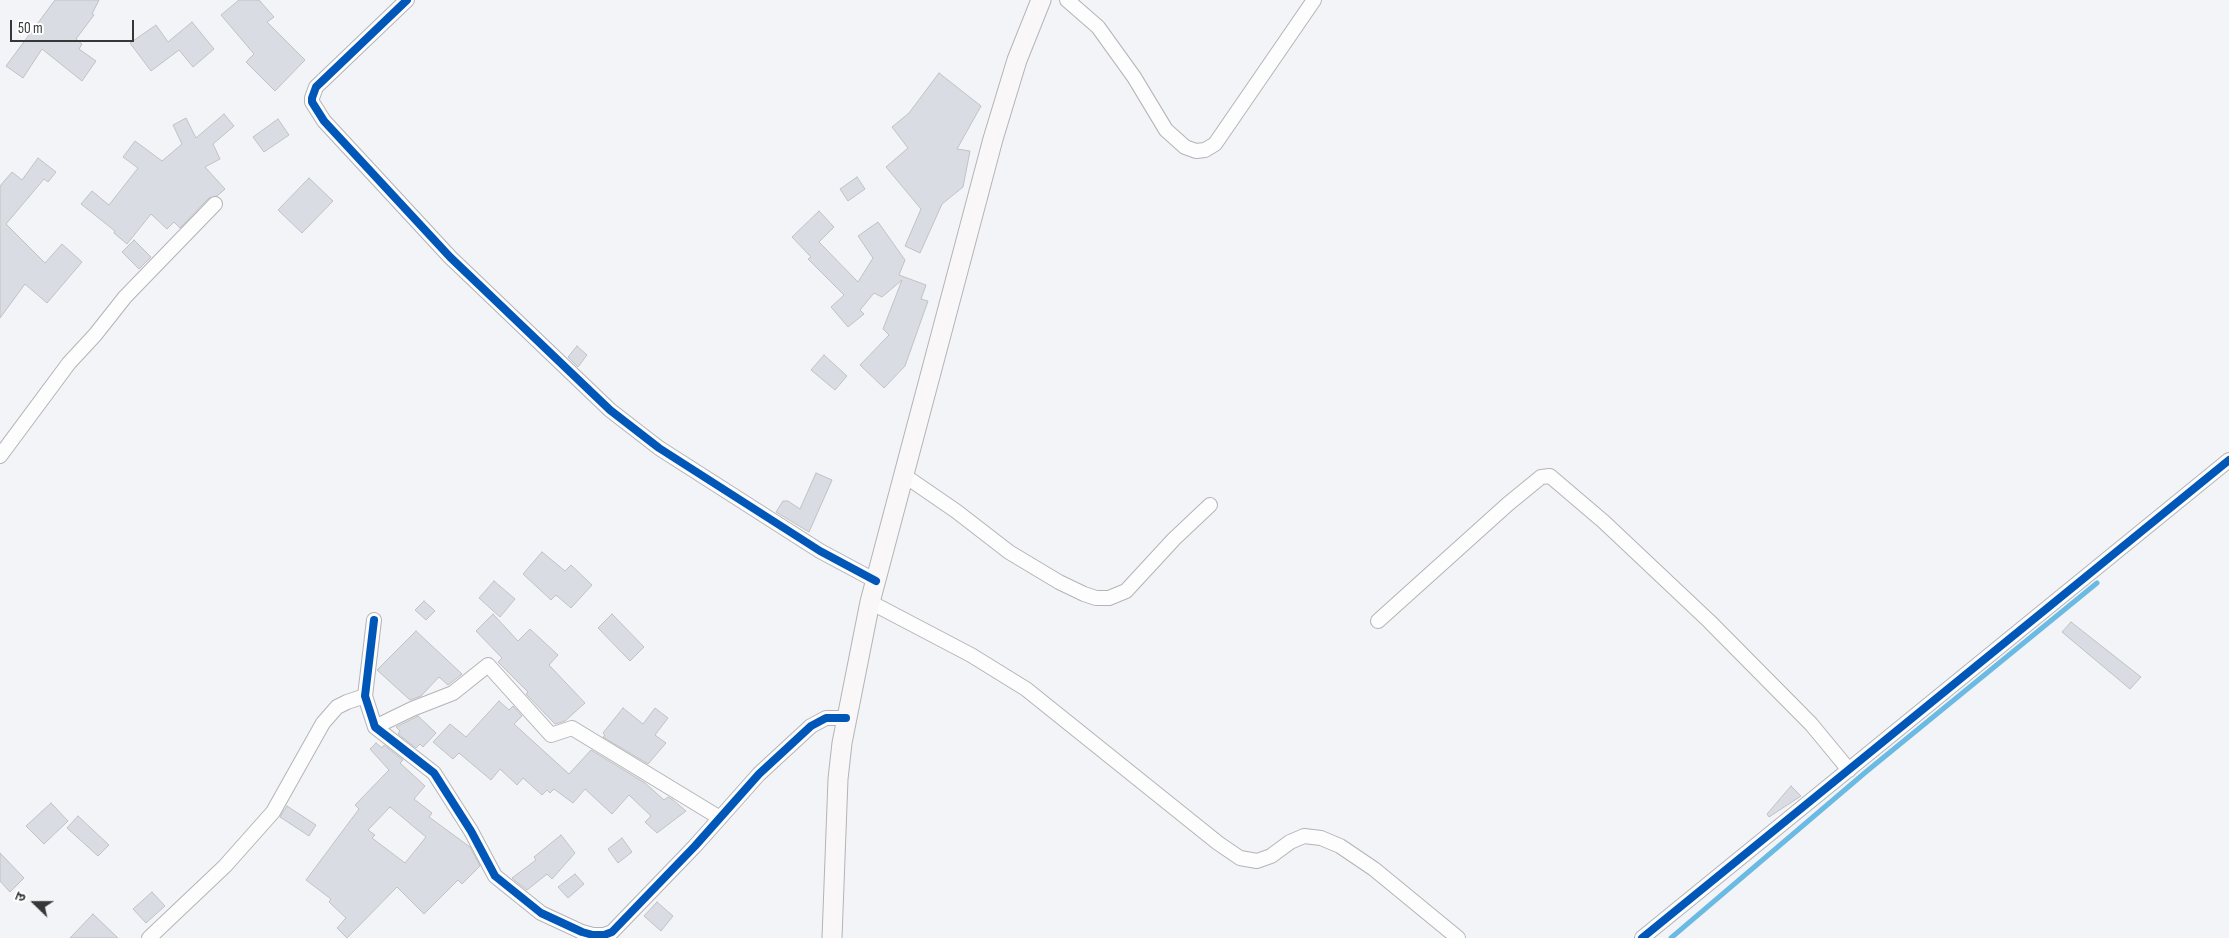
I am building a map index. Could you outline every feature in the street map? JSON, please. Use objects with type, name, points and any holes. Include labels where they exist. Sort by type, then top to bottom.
[{"type":"main road","points":[[832,938],[838,779],[846,718],[870,602],[905,476],[993,138],[1018,60],[1041,0]]},
{"type":"street","points":[[407,0],[316,87],[312,102],[324,121],[450,257],[610,410],[659,448],[820,551],[876,581]]},
{"type":"street","points":[[1067,0],[1098,27],[1134,77],[1166,130],[1185,147],[1196,151],[1205,150],[1215,144],[1314,0]]},
{"type":"street","points":[[0,456],[69,363],[95,335],[125,297],[215,204]]},
{"type":"street","points":[[1642,938],[2229,460]]},
{"type":"street","points":[[905,476],[956,511],[1009,552],[1059,582],[1096,598],[1110,598],[1126,591],[1174,538],[1210,505]]},
{"type":"street","points":[[1378,621],[1508,504],[1541,477],[1550,476],[1604,522],[1690,603],[1812,724],[1849,770]]},
{"type":"street","points":[[870,602],[987,664],[1026,689],[1218,843],[1240,858],[1257,861],[1271,856],[1290,842],[1304,836],[1321,838],[1340,846],[1374,869],[1458,938]]},
{"type":"street","points":[[374,620],[365,696],[375,726],[434,772],[471,831],[495,876],[541,914],[582,932],[598,936],[612,932],[759,774],[811,726],[826,718],[846,718]]},
{"type":"street","points":[[375,726],[453,693],[488,665],[551,735],[572,728],[720,818]]},
{"type":"street","points":[[149,938],[224,866],[273,812],[323,723],[336,707],[365,696]]},
{"type":"building","points":[[55,0],[99,0],[92,14],[94,15],[76,39],[82,44],[79,49],[96,61],[82,81],[42,49],[23,78],[6,66]]},
{"type":"building","points":[[239,0],[259,0],[274,17],[267,22],[305,60],[275,91],[246,62],[254,54],[221,15]]},
{"type":"building","points":[[192,22],[214,49],[193,67],[179,50],[151,71],[130,43],[156,25],[168,42]]},
{"type":"building","points":[[939,73],[981,106],[957,149],[970,151],[963,187],[942,204],[920,253],[905,246],[921,209],[886,167],[908,148],[892,127],[909,113]]},
{"type":"building","points":[[224,114],[234,126],[213,144],[220,159],[205,167],[225,189],[217,196],[209,198],[180,228],[174,222],[167,229],[151,214],[127,244],[114,233],[115,231],[81,204],[92,191],[109,205],[138,168],[123,157],[135,141],[162,161],[182,144],[173,125],[186,118],[196,138]]},
{"type":"building","points":[[278,119],[289,135],[264,152],[253,137]]},
{"type":"building","points":[[38,158],[56,172],[48,182],[44,179],[6,224],[45,263],[62,244],[82,262],[47,303],[25,284],[0,318],[0,186],[12,172],[22,180]]},
{"type":"building","points":[[857,177],[865,189],[848,201],[840,189]]},
{"type":"building","points":[[309,178],[333,201],[302,233],[278,210]]},
{"type":"building","points":[[819,211],[834,227],[819,242],[858,282],[873,258],[858,236],[878,222],[905,260],[899,275],[926,285],[921,299],[928,301],[905,366],[884,388],[860,365],[889,335],[883,329],[902,280],[882,297],[874,293],[860,310],[864,314],[848,327],[831,307],[844,295],[808,259],[811,257],[792,237]]},
{"type":"building","points":[[134,240],[151,257],[139,269],[122,252]]},
{"type":"building","points":[[577,346],[587,355],[578,367],[568,357]]},
{"type":"building","points":[[824,355],[847,376],[835,390],[811,370]]},
{"type":"building","points":[[816,473],[832,480],[809,532],[776,512],[783,501],[788,501],[800,509]]},
{"type":"building","points":[[542,552],[565,571],[571,565],[592,585],[571,608],[556,595],[551,600],[523,574]]},
{"type":"building","points":[[494,581],[515,599],[500,617],[479,598]]},
{"type":"building","points":[[424,601],[435,611],[426,620],[415,610]]},
{"type":"building","points":[[493,614],[518,641],[530,629],[558,655],[549,665],[585,703],[565,721],[555,724],[526,694],[528,692],[498,662],[502,658],[476,631]]},
{"type":"building","points":[[612,614],[644,647],[630,661],[598,628]]},
{"type":"building","points":[[2071,622],[2141,677],[2130,689],[2062,632]]},
{"type":"building","points":[[416,631],[462,674],[448,685],[439,677],[421,696],[410,700],[377,670]]},
{"type":"building","points":[[499,701],[509,710],[513,706],[522,716],[514,724],[569,774],[591,750],[645,783],[664,800],[668,797],[686,811],[657,833],[645,822],[651,816],[629,795],[612,814],[585,789],[573,803],[554,789],[550,793],[547,790],[542,795],[523,778],[517,785],[500,769],[491,780],[459,753],[453,759],[433,742],[450,724],[466,737]]},
{"type":"building","points":[[623,708],[643,724],[655,708],[668,718],[655,735],[666,743],[648,764],[603,737],[605,735],[603,733]]},
{"type":"building","points":[[418,716],[436,733],[423,747],[420,744],[416,748],[398,734],[400,731],[396,727]]},
{"type":"building","points":[[376,743],[382,748],[384,745],[403,760],[400,763],[425,786],[414,799],[432,813],[429,817],[470,847],[480,866],[462,884],[458,880],[424,914],[397,887],[347,938],[337,928],[346,918],[329,902],[331,899],[306,880],[359,809],[355,805],[389,770],[370,749]],"holes":[[[390,807],[426,837],[405,863],[372,838],[375,835],[368,830]]]},
{"type":"building","points":[[1791,786],[1801,796],[1769,817],[1767,814]]},
{"type":"building","points":[[51,803],[68,821],[44,844],[26,826]]},
{"type":"building","points":[[287,806],[316,825],[309,836],[280,817]]},
{"type":"building","points":[[78,816],[109,845],[98,856],[67,828]]},
{"type":"building","points":[[561,835],[575,853],[552,879],[547,874],[527,890],[512,878],[536,860],[534,857]]},
{"type":"building","points":[[622,838],[632,852],[618,863],[608,849]]},
{"type":"building","points":[[0,853],[24,878],[10,892],[0,881]]},
{"type":"building","points":[[575,874],[584,884],[568,898],[558,887]]},
{"type":"building","points":[[152,892],[165,906],[146,923],[133,909]]},
{"type":"building","points":[[657,902],[673,916],[661,931],[644,916]]},
{"type":"building","points":[[93,914],[118,938],[70,938]]},
{"type":"waterway","points":[[1671,938],[1867,771],[2097,583]]},
{"type":"cycle path","points":[[407,0],[316,87],[312,102],[324,121],[450,257],[610,410],[659,448],[820,551],[876,581]]},
{"type":"cycle path","points":[[1642,938],[2229,460]]},
{"type":"cycle path","points":[[374,620],[365,696],[375,727],[434,773],[471,831],[495,876],[541,913],[582,932],[593,935],[604,935],[612,932],[695,846],[759,774],[811,726],[826,718],[846,718]]}]
